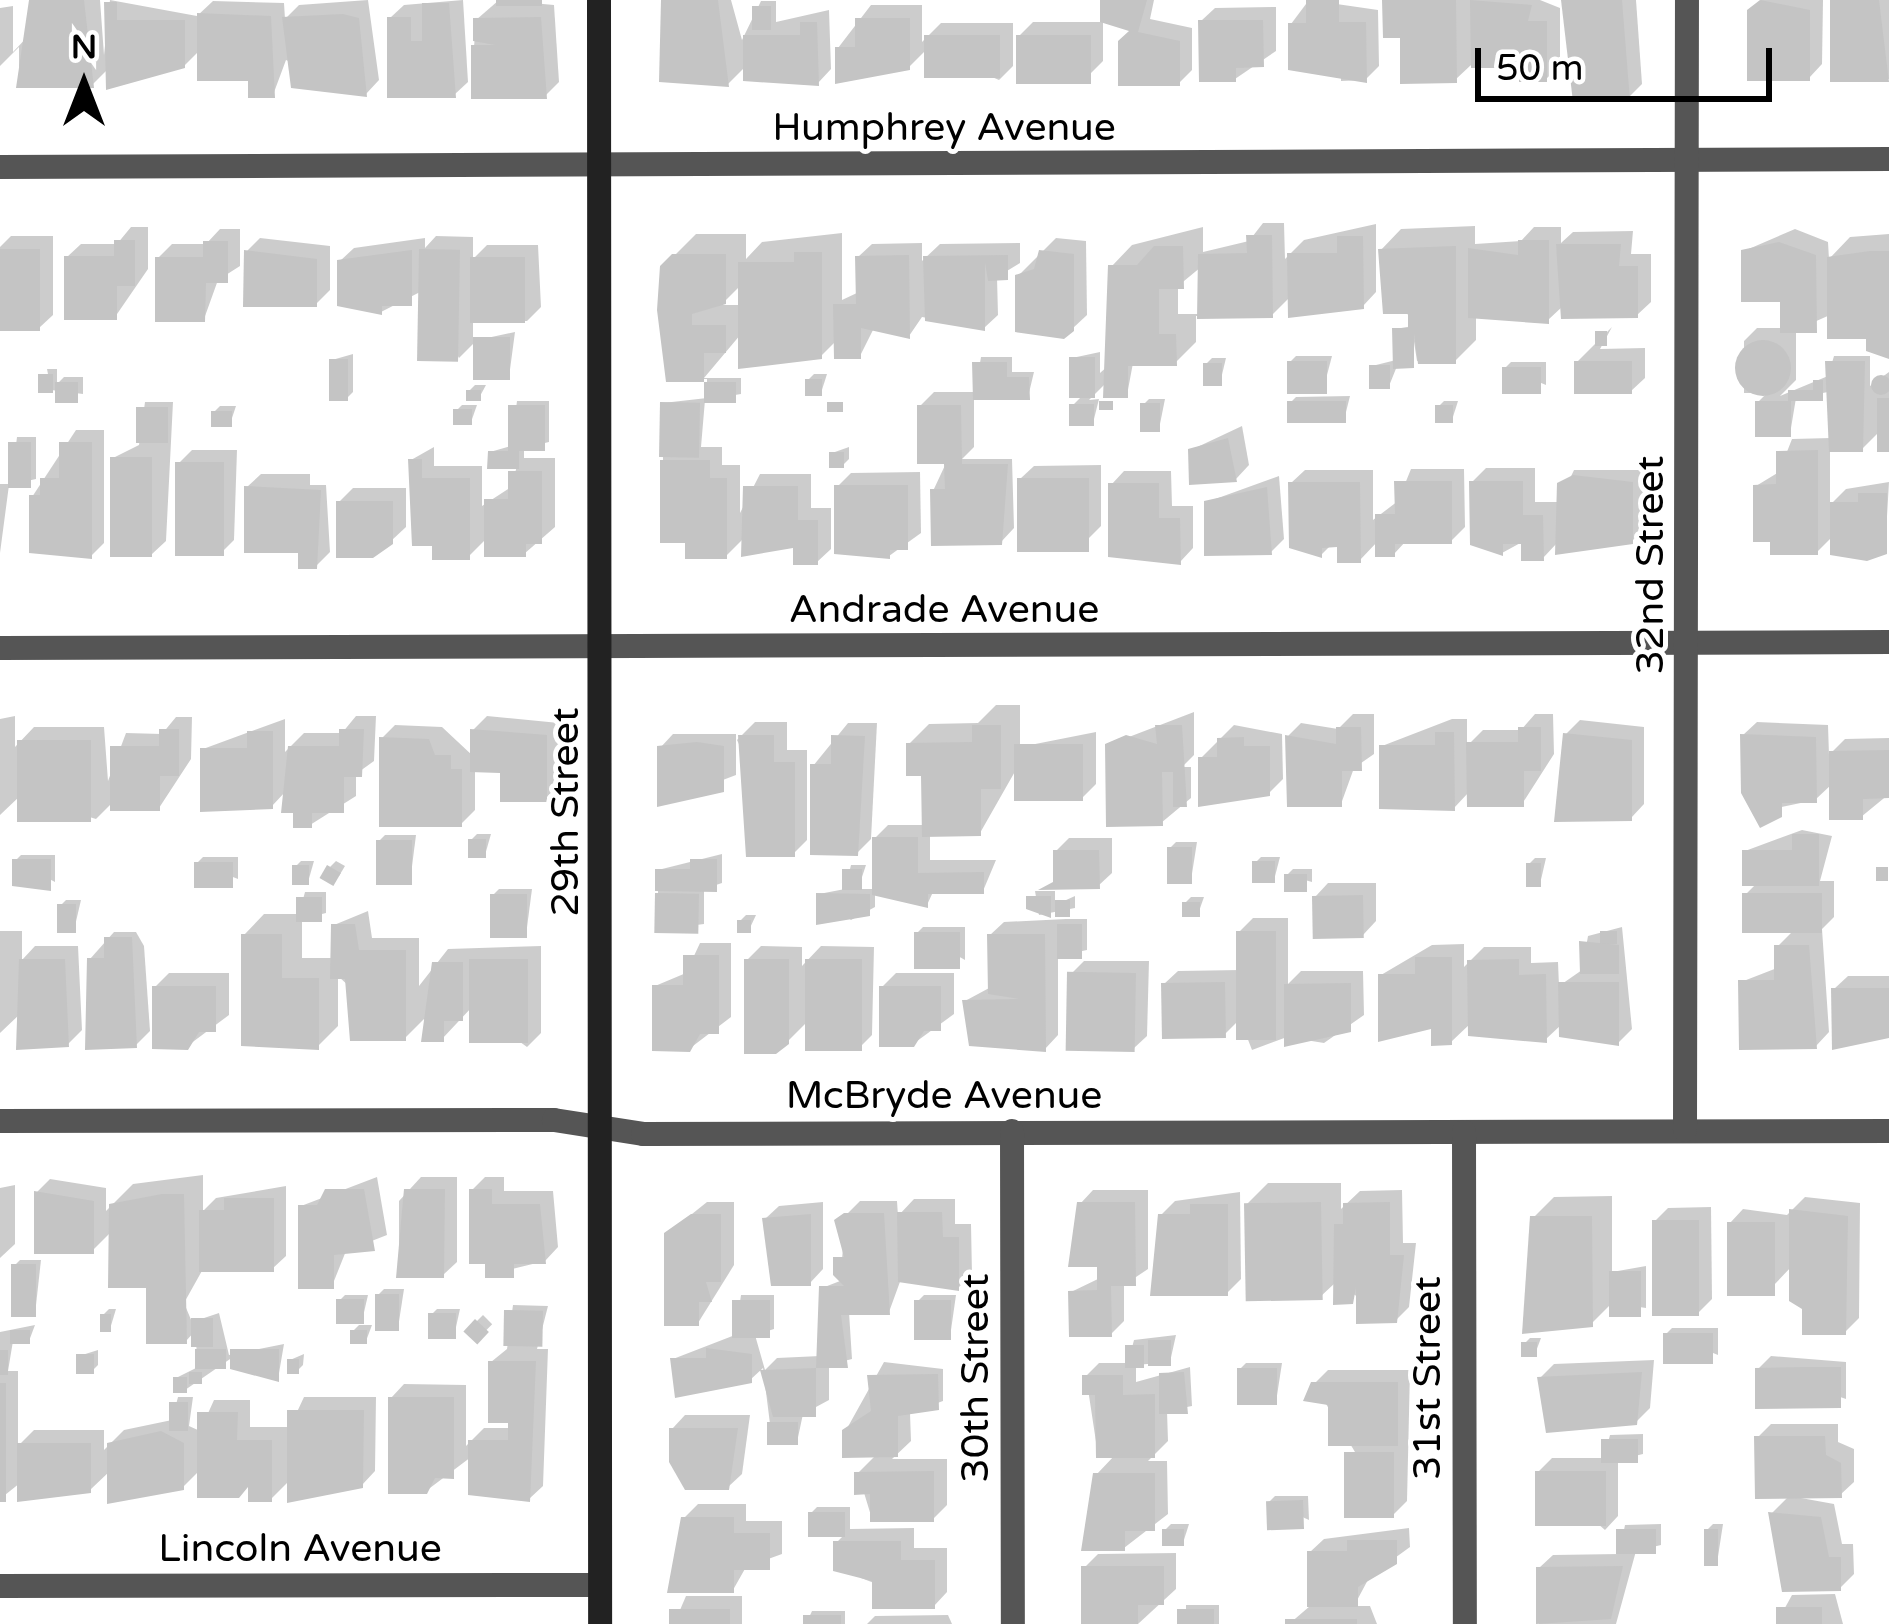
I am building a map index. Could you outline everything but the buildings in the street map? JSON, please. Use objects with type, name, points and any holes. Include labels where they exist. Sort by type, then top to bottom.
[{"type":"street","name":"29th Street","points":[[599,0],[604,1128],[600,1624]]},
{"type":"street","name":"32nd Street","points":[[1685,1130],[1687,0]]},
{"type":"street","name":"Humphrey Avenue","points":[[0,167],[1889,159]]},
{"type":"street","name":"Andrade Avenue","points":[[0,648],[1889,642]]},
{"type":"street","name":"McBryde Avenue","points":[[0,1121],[1012,1131],[1889,1131]]},
{"type":"street","name":"30th Street","points":[[1012,1131],[1012,1624]]},
{"type":"street","name":"31st Street","points":[[1464,1132],[1465,1624]]},
{"type":"street","name":"Lincoln Avenue","points":[[0,1586],[600,1585]]}]
